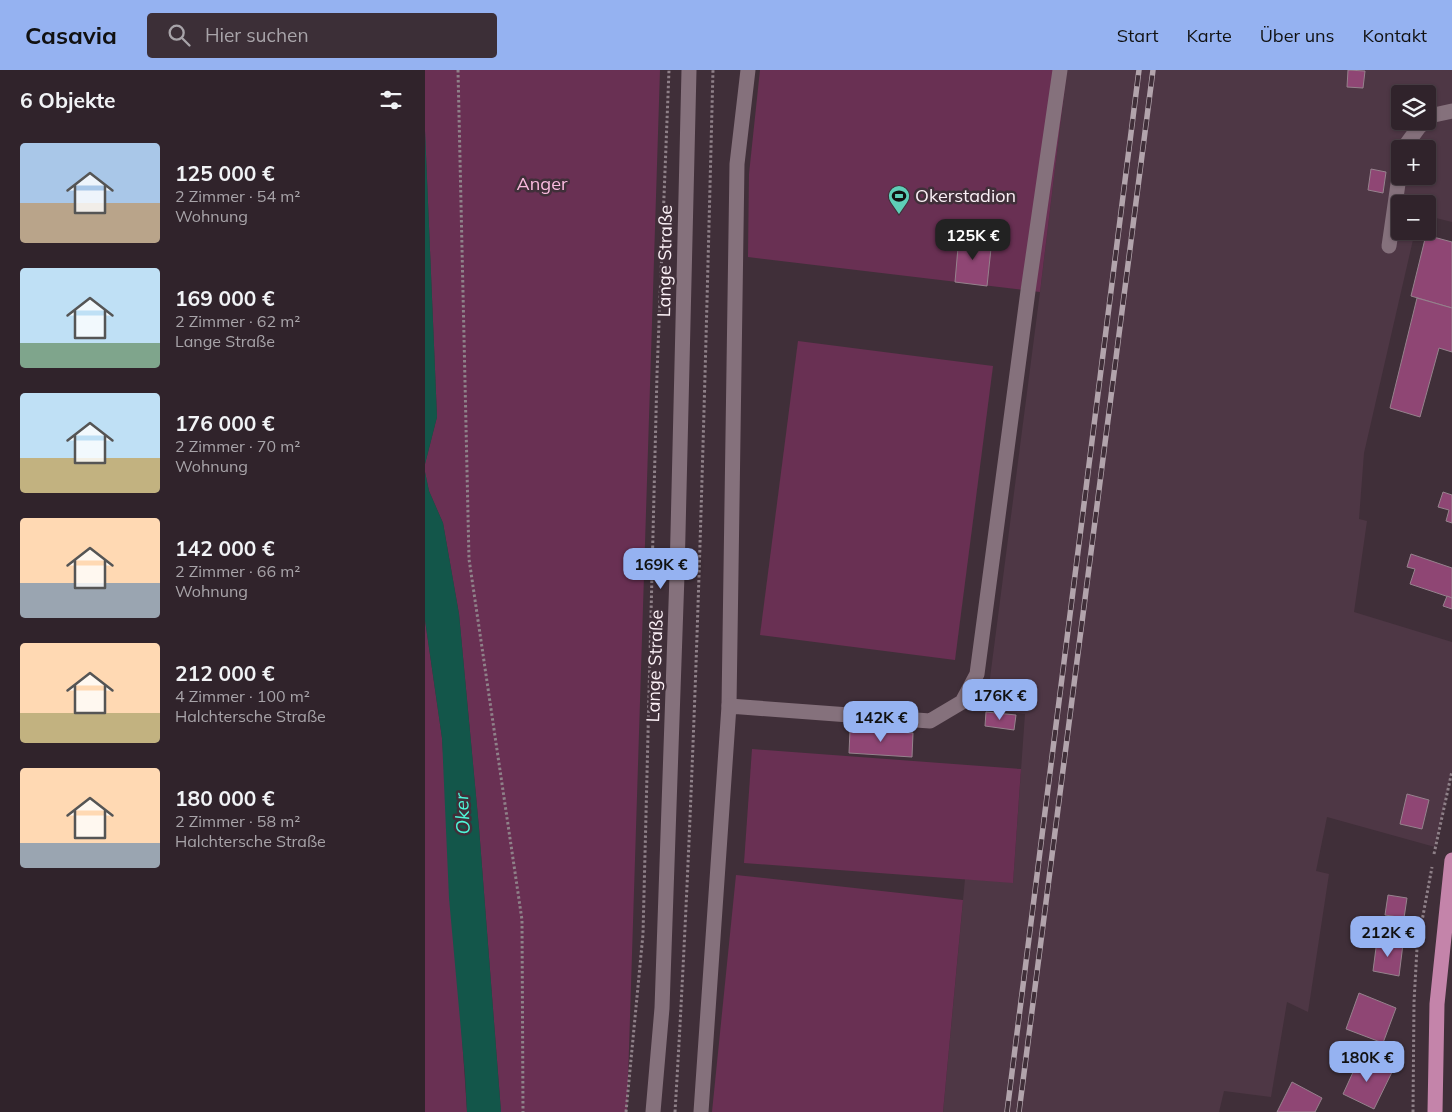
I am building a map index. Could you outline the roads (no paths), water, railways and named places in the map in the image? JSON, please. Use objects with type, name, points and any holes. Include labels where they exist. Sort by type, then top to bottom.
[{"type":"main road","points":[[1435,1112],[1437,1004],[1452,860]]},
{"type":"street","name":"Lange Straße","points":[[653,1112],[663,1008],[677,576],[689,70]]},
{"type":"street","points":[[701,1112],[729,706],[737,164],[748,70]]},
{"type":"street","points":[[729,706],[931,722],[962,702],[977,674],[1059,70]]},
{"type":"street","points":[[1436,115],[1452,111]]},
{"type":"street","points":[[1389,246],[1398,185]]},
{"type":"water","points":[[425,131],[437,417],[425,464]]},
{"type":"water","name":"Oker","points":[[425,472],[429,491],[443,523],[459,614],[479,828],[501,1112],[467,1112],[449,898],[442,738],[425,620]]},
{"type":"railway","points":[[1007,1112],[1139,70]]},
{"type":"railway","points":[[1019,1112],[1153,70]]},
{"type":"place","name":"Okerstadion","points":[[899,215]]},
{"type":"park label","name":"Anger","points":[[542,184]]}]
